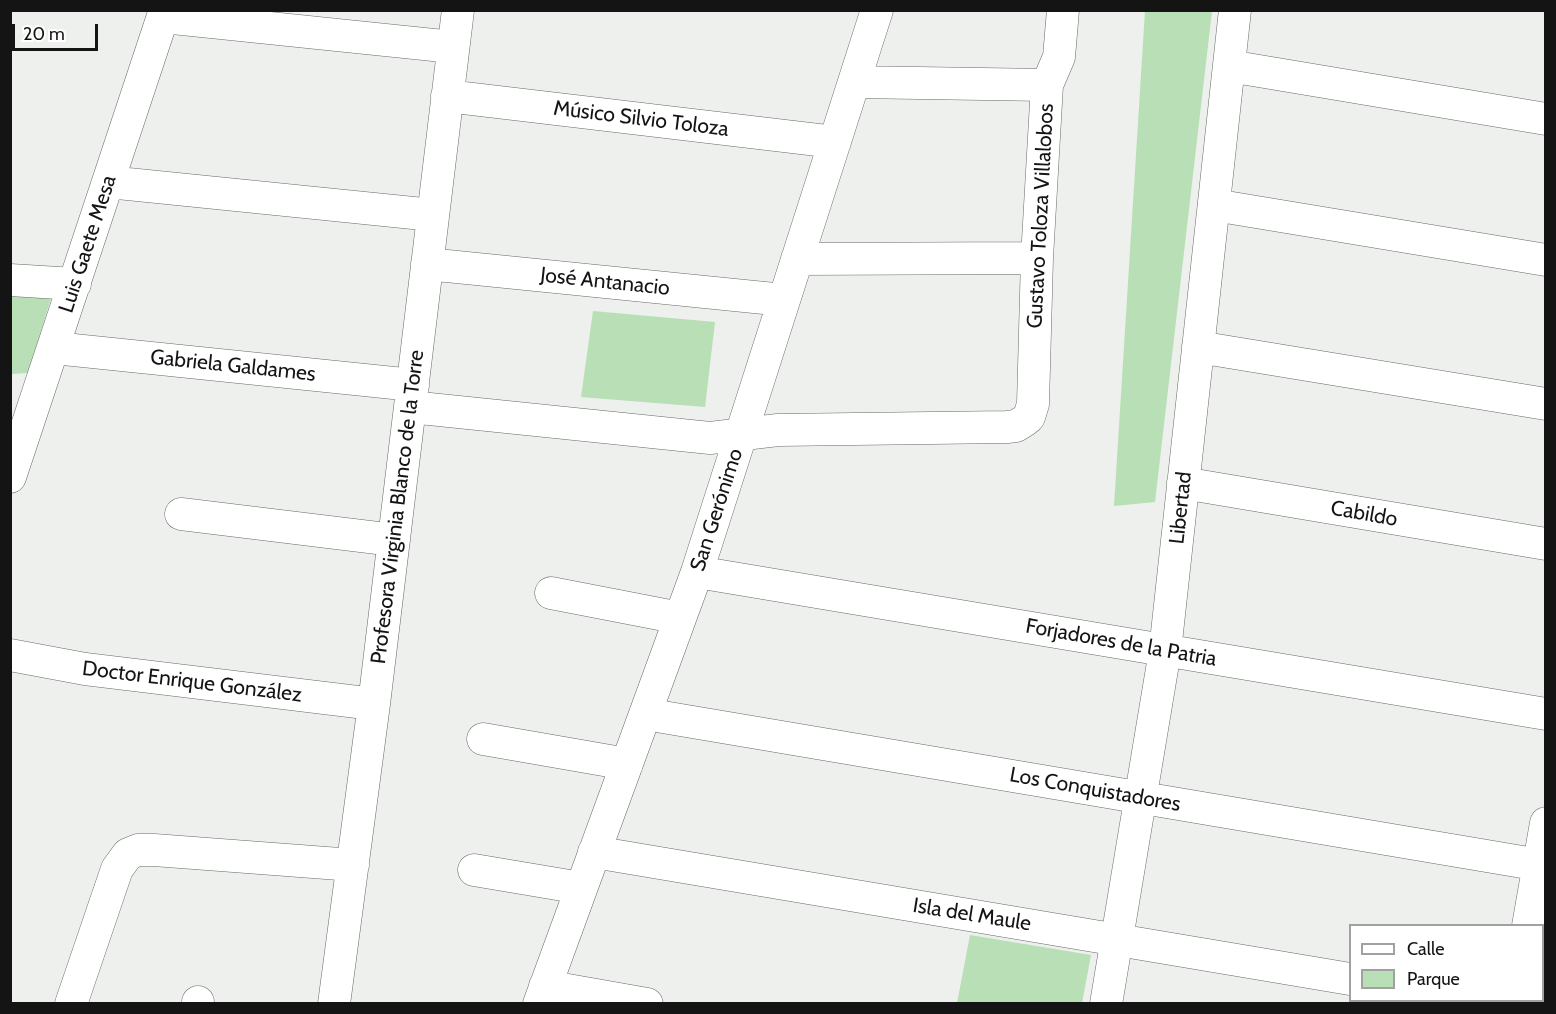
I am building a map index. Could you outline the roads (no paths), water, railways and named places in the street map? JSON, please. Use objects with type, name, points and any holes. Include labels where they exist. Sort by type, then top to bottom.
[{"type":"street","name":"Profesora Virginia Blanco de la Torre","points":[[334,1004],[374,704],[458,10]]},
{"type":"street","name":"San Gerónimo","points":[[542,994],[697,572],[877,10]]},
{"type":"street","name":"Gustavo Toloza Villalobos","points":[[1024,421],[1029,417],[1033,404],[1037,258],[1047,85],[1059,57],[1064,10]]},
{"type":"street","name":"Libertad","points":[[1106,1004],[1165,651],[1235,10]]},
{"type":"street","points":[[164,14],[453,47]]},
{"type":"street","name":"Luis Gaete Mesa","points":[[10,477],[164,14]]},
{"type":"street","points":[[1229,66],[1545,119]]},
{"type":"street","points":[[854,82],[1047,85]]},
{"type":"street","name":"Músico Silvio Toloza","points":[[447,96],[835,141]]},
{"type":"street","points":[[108,182],[433,215]]},
{"type":"street","points":[[1214,205],[1545,260]]},
{"type":"street","points":[[797,259],[1037,258]]},
{"type":"street","name":"José Antanacio","points":[[427,264],[784,300]]},
{"type":"street","points":[[10,280],[75,284]]},
{"type":"street","points":[[1198,346],[1545,404]]},
{"type":"street","name":"Gabriela Galdames","points":[[54,348],[710,438],[778,430],[1006,427],[1016,426],[1024,421]]},
{"type":"street","name":"Cabildo","points":[[1183,483],[1545,544]]},
{"type":"street","points":[[181,514],[394,540]]},
{"type":"street","name":"Forjadores de la Patria","points":[[697,572],[1545,714]]},
{"type":"street","points":[[551,593],[680,618]]},
{"type":"street","name":"Doctor Enrique González","points":[[10,655],[85,669],[374,704]]},
{"type":"street","name":"Los Conquistadores","points":[[645,714],[1542,865]]},
{"type":"street","points":[[483,739],[627,764]]},
{"type":"street","points":[[1528,924],[1542,865],[1545,823]]},
{"type":"street","points":[[72,1004],[117,869],[129,854],[138,850],[154,850],[352,865]]},
{"type":"street","name":"Isla del Maule","points":[[594,852],[1349,979]]},
{"type":"street","points":[[474,870],[581,888]]},
{"type":"street","points":[[542,994],[646,1004]]}]
